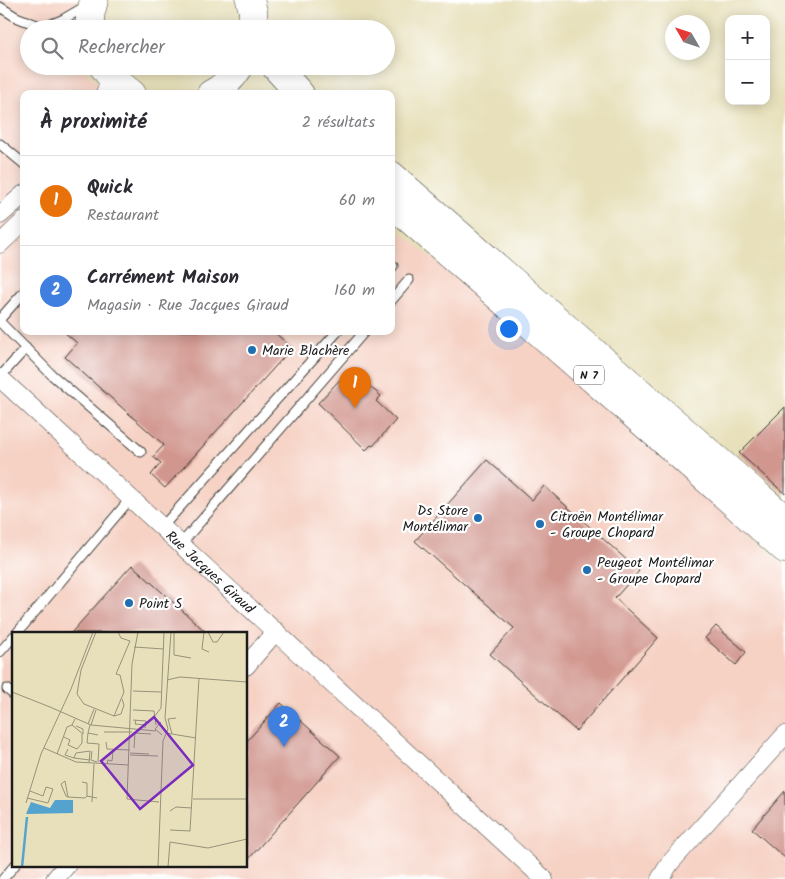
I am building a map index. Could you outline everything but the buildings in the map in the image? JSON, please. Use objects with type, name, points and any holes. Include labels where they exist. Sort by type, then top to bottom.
[{"type":"main road","points":[[91,20],[93,1]]},
{"type":"main road","points":[[222,90],[235,75]]},
{"type":"main road","points":[[283,75],[296,90]]},
{"type":"main road","points":[[106,79],[125,90]]},
{"type":"main road","name":"N 7","points":[[395,179],[785,519]]},
{"type":"main road","name":"N 7","points":[[395,206],[785,549]]},
{"type":"street","points":[[0,215],[20,198]]},
{"type":"street","points":[[0,244],[20,225]]},
{"type":"street","name":"Rue Jacques Giraud","points":[[0,378],[467,806],[544,879]]},
{"type":"street","points":[[248,664],[276,632]]},
{"type":"street","points":[[660,879],[670,863],[785,736]]},
{"type":"street","points":[[55,879],[66,866]]},
{"type":"lane","points":[[62,20],[93,1]]},
{"type":"lane","points":[[0,6],[16,18],[22,20]]},
{"type":"lane","points":[[2,149],[20,161]]},
{"type":"lane","points":[[395,296],[409,280]]},
{"type":"lane","points":[[20,297],[0,321],[52,375],[141,452]]},
{"type":"lane","points":[[162,527],[334,335]]},
{"type":"lane","points":[[181,544],[362,335]]},
{"type":"lane","points":[[0,378],[26,348]]},
{"type":"lane","points":[[18,632],[131,498]]},
{"type":"lane","points":[[0,635],[11,639],[0,652]]},
{"type":"lane","points":[[3,879],[14,866]]},
{"type":"shaded area","points":[[0,0],[77,0],[77,20],[20,20],[20,75],[90,75],[107,90],[20,90],[20,335],[395,335],[395,227],[531,340],[785,567],[785,879],[0,879]]},
{"type":"place","name":"Marie Blachère","points":[[252,350]]},
{"type":"place","name":"Quick","points":[[355,408]]},
{"type":"place","name":"Ds Store Montélimar","points":[[478,518]]},
{"type":"place","name":"Citroën Montélimar - Groupe Chopard","points":[[540,524]]},
{"type":"place","name":"Peugeot Montélimar - Groupe Chopard","points":[[587,570]]},
{"type":"place","name":"Point S","points":[[129,603]]},
{"type":"place","name":"Carrément Maison","points":[[284,747]]}]
